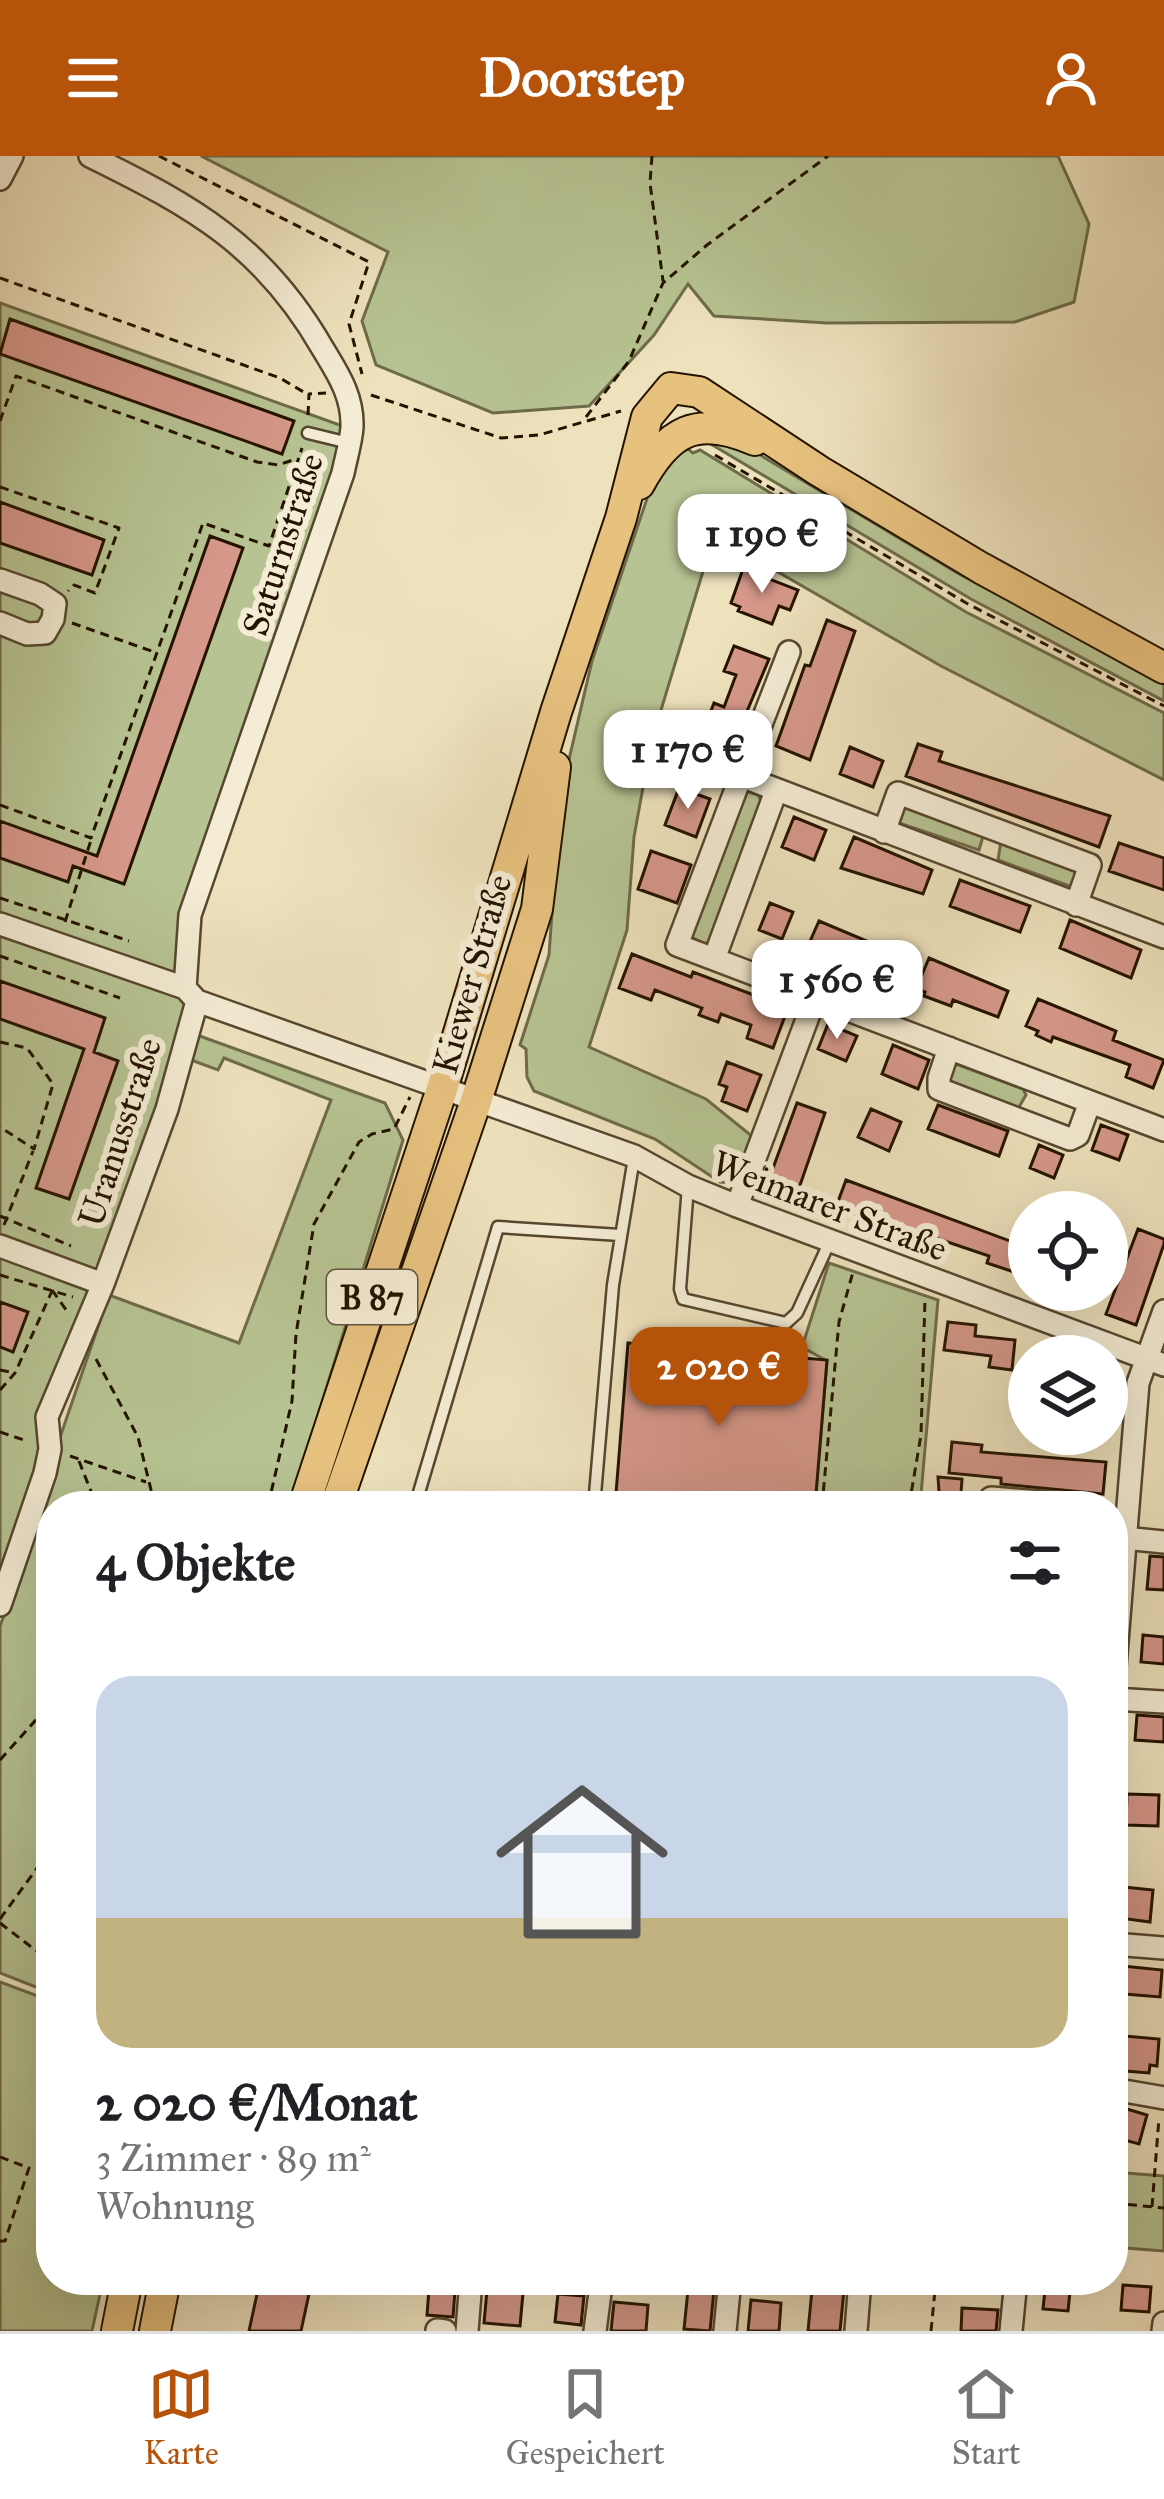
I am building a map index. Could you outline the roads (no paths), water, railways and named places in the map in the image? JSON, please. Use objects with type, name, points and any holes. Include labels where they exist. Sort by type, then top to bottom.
[{"type":"main road","name":"B 87","points":[[621,518],[647,417],[671,388],[699,392],[819,471],[1164,668]]},
{"type":"main road","name":"B 87","points":[[621,518],[654,457],[677,435],[692,429],[726,428],[819,471]]},
{"type":"main road","name":"Kiewer Straße","points":[[309,1491],[442,1089],[556,712],[621,518]]},
{"type":"main road","name":"Kiewer Straße","points":[[341,1491],[537,909],[552,780],[578,655]]},
{"type":"main road","points":[[117,2331],[125,2295]]},
{"type":"main road","points":[[154,2331],[162,2295]]},
{"type":"street","points":[[0,179],[12,156]]},
{"type":"street","name":"Saturnstraße","points":[[91,156],[175,197],[235,238],[299,307],[358,393],[329,520],[190,915],[191,994]]},
{"type":"street","points":[[0,580],[40,594],[54,610],[45,633],[27,634],[0,623]]},
{"type":"street","points":[[789,652],[677,945],[1164,1130]]},
{"type":"street","points":[[741,776],[1164,938]]},
{"type":"street","points":[[714,959],[776,791]]},
{"type":"street","points":[[884,832],[898,793],[1090,865],[1076,905]]},
{"type":"street","points":[[981,869],[995,829]]},
{"type":"street","name":"Uranusstraße","points":[[0,924],[442,1089]]},
{"type":"street","name":"Uranusstraße","points":[[37,1491],[50,1449],[47,1417],[99,1294],[167,1109],[191,994]]},
{"type":"street","points":[[737,1206],[815,998]]},
{"type":"street","points":[[949,1048],[939,1089],[1024,1122],[1070,1139],[1078,1135],[1090,1102]]},
{"type":"street","points":[[1024,1122],[1039,1082]]},
{"type":"street","name":"Kiewer Straße","points":[[442,1089],[476,1101]]},
{"type":"street","name":"Weimarer Straße","points":[[476,1101],[634,1156],[737,1206],[1155,1362]]},
{"type":"street","name":"Uranusstraße","points":[[0,1246],[62,1268],[99,1294]]},
{"type":"street","points":[[1122,1491],[1138,1383],[1155,1362],[1164,1311]]},
{"type":"street","name":"Uranusstraße","points":[[0,1605],[36,1493]]},
{"type":"street","points":[[1128,1538],[1164,1542]]},
{"type":"street","points":[[1128,1697],[1164,1702]]},
{"type":"street","points":[[1128,1946],[1164,1948]]},
{"type":"street","points":[[1128,2092],[1162,2098]]},
{"type":"street","points":[[467,2331],[469,2295]]},
{"type":"street","points":[[595,2331],[600,2295]]},
{"type":"street","points":[[724,2331],[728,2295]]},
{"type":"street","points":[[856,2331],[859,2295]]},
{"type":"street","points":[[1011,2331],[1015,2295]]},
{"type":"lane","points":[[308,433],[349,443]]},
{"type":"lane","points":[[595,1491],[620,1235],[634,1156]]},
{"type":"lane","points":[[688,1186],[683,1299],[786,1323],[797,1313],[830,1241]]},
{"type":"lane","points":[[419,1491],[498,1227],[620,1235]]}]
